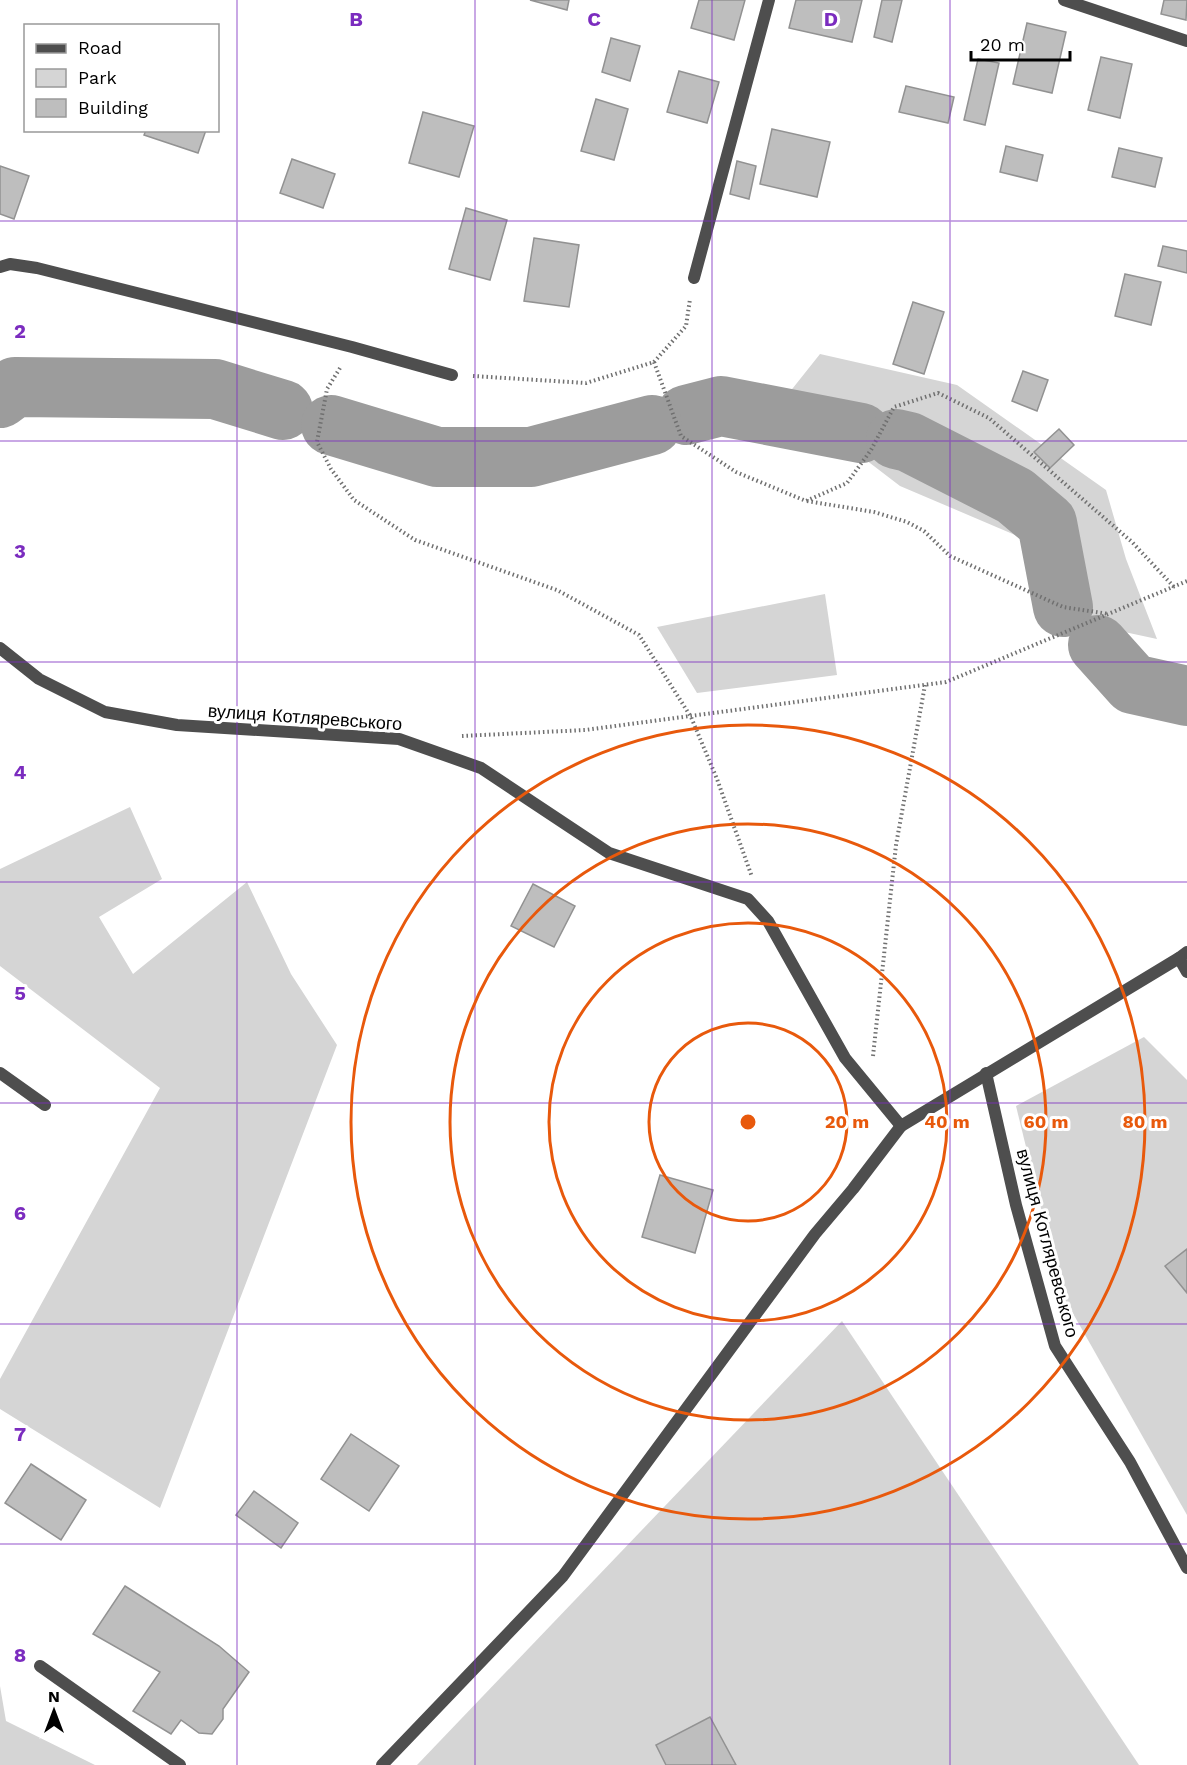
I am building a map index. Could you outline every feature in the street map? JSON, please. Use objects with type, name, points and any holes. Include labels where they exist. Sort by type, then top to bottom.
[{"type":"street","points":[[694,278],[769,0]]},
{"type":"street","points":[[1064,0],[1187,41]]},
{"type":"street","points":[[0,267],[10,264],[37,268],[352,347],[452,375]]},
{"type":"street","name":"вулиця Котляревського","points":[[0,648],[39,679],[105,712],[177,725],[399,739],[481,768],[609,853],[748,899],[768,921],[845,1058],[901,1126]]},
{"type":"street","points":[[382,1765],[563,1576],[814,1234],[853,1189],[901,1126],[1183,955],[1187,972]]},
{"type":"street","points":[[0,1073],[45,1105]]},
{"type":"street","name":"вулиця Котляревського","points":[[986,1073],[1016,1205],[1055,1346],[1130,1461],[1187,1568]]},
{"type":"street","points":[[40,1666],[180,1765]]},
{"type":"path","points":[[452,375],[586,383],[654,362],[686,326],[694,278]]},
{"type":"path","points":[[352,347],[327,389],[317,442],[331,469],[354,500],[415,540],[557,590],[639,635],[691,717],[717,779],[768,921]]},
{"type":"path","points":[[654,362],[681,436],[736,472],[806,501],[874,512],[907,522],[924,531],[950,556],[1063,607],[1110,614]]},
{"type":"path","points":[[806,501],[847,483],[871,450],[894,407],[938,393],[988,418],[1132,542],[1174,587]]},
{"type":"path","points":[[457,736],[585,730],[946,682],[1187,581]]},
{"type":"path","points":[[1180,584],[1187,590]]},
{"type":"path","points":[[869,1087],[896,845],[925,685]]},
{"type":"green space","points":[[820,354],[957,385],[1106,490],[1126,559],[1157,639],[1041,614],[1020,537],[900,486],[785,398]]},
{"type":"green space","points":[[825,594],[837,675],[697,693],[657,627]]},
{"type":"green space","points":[[130,807],[162,879],[99,917],[133,974],[247,882],[291,974],[337,1045],[160,1508],[0,1409],[0,1379],[160,1088],[0,966],[0,869]]},
{"type":"green space","points":[[1144,1037],[1187,1080],[1187,1515],[1062,1294],[1016,1106]]},
{"type":"green space","points":[[842,1321],[1139,1765],[417,1765]]},
{"type":"green space","points":[[0,1686],[6,1721],[95,1765],[0,1765]]},
{"type":"building","points":[[530,0],[569,0],[567,10]]},
{"type":"building","points":[[699,0],[745,0],[734,40],[691,28]]},
{"type":"building","points":[[796,0],[862,0],[852,42],[789,28]]},
{"type":"building","points":[[882,0],[902,0],[892,42],[874,37]]},
{"type":"building","points":[[1164,0],[1187,0],[1186,20],[1161,14]]},
{"type":"building","points":[[1027,23],[1066,32],[1052,93],[1013,84]]},
{"type":"building","points":[[611,38],[640,46],[630,81],[602,72]]},
{"type":"building","points":[[1101,57],[1132,64],[1120,118],[1088,110]]},
{"type":"building","points":[[978,59],[999,63],[985,125],[964,120]]},
{"type":"building","points":[[679,71],[719,82],[707,123],[667,112]]},
{"type":"building","points":[[906,86],[954,97],[948,123],[899,112]]},
{"type":"building","points":[[596,99],[628,109],[614,160],[581,151]]},
{"type":"building","points":[[423,112],[474,126],[459,177],[409,163]]},
{"type":"building","points":[[772,129],[830,142],[817,197],[760,184]]},
{"type":"building","points":[[145,132],[205,132],[198,153],[144,135]]},
{"type":"building","points":[[1006,146],[1043,155],[1037,181],[1000,172]]},
{"type":"building","points":[[1119,148],[1162,158],[1155,187],[1112,177]]},
{"type":"building","points":[[292,159],[335,174],[323,208],[280,193]]},
{"type":"building","points":[[737,161],[756,166],[749,199],[730,194]]},
{"type":"building","points":[[0,166],[29,176],[14,219],[0,214]]},
{"type":"building","points":[[466,208],[507,220],[490,280],[449,269]]},
{"type":"building","points":[[534,238],[579,245],[569,307],[524,301]]},
{"type":"building","points":[[1163,246],[1187,251],[1187,273],[1158,266]]},
{"type":"building","points":[[1125,274],[1161,282],[1151,325],[1115,316]]},
{"type":"building","points":[[913,302],[944,312],[924,374],[893,364]]},
{"type":"building","points":[[1023,371],[1048,380],[1037,411],[1012,401]]},
{"type":"building","points":[[1059,429],[1074,445],[1050,468],[1034,452]]},
{"type":"building","points":[[533,884],[575,906],[554,947],[511,926]]},
{"type":"building","points":[[660,1175],[713,1190],[695,1253],[642,1237]]},
{"type":"building","points":[[1187,1249],[1187,1293],[1165,1266]]},
{"type":"building","points":[[351,1434],[399,1466],[369,1511],[321,1479]]},
{"type":"building","points":[[31,1464],[86,1500],[61,1540],[5,1503]]},
{"type":"building","points":[[254,1491],[298,1523],[281,1548],[236,1515]]},
{"type":"building","points":[[125,1586],[219,1646],[249,1672],[223,1709],[223,1719],[212,1734],[199,1733],[181,1720],[171,1734],[133,1711],[160,1672],[93,1634]]},
{"type":"building","points":[[710,1717],[736,1765],[666,1765],[656,1745]]},
{"type":"waterway","points":[[0,398],[15,387],[215,389],[283,410]]},
{"type":"waterway","points":[[686,415],[721,406],[861,433]]},
{"type":"waterway","points":[[331,425],[437,457],[531,457],[652,425]]},
{"type":"waterway","points":[[896,439],[909,442],[1015,496],[1047,523],[1063,607]]},
{"type":"waterway","points":[[1098,645],[1133,684],[1187,696]]}]
